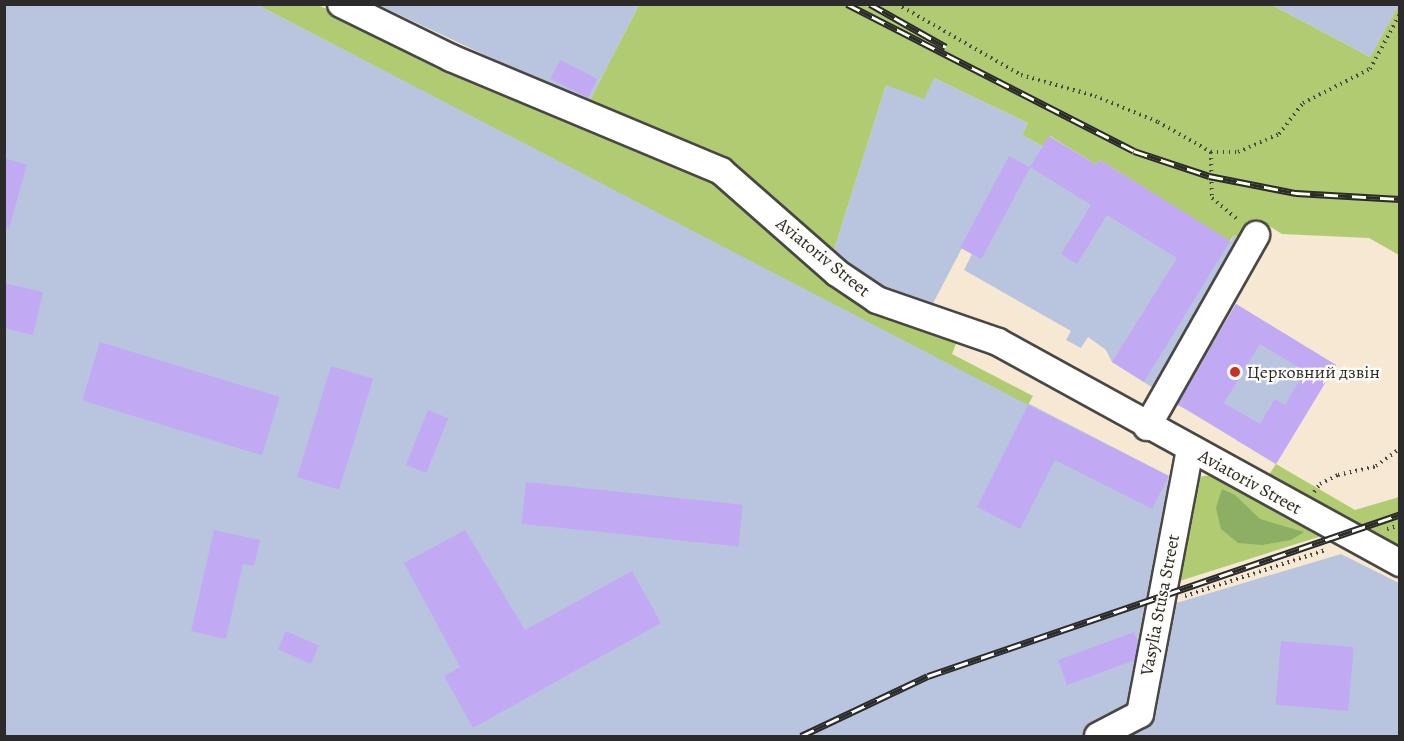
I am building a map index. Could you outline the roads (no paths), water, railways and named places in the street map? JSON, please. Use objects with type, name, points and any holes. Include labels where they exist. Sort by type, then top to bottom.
[{"type":"street","name":"Aviatoriv Street","points":[[341,4],[451,58],[721,171],[837,273],[877,300],[998,342],[1147,427],[1400,563]]},
{"type":"street","points":[[1147,427],[1256,235]]},
{"type":"street","name":"Vasylia Stusa Street","points":[[1098,736],[1140,714],[1190,449]]},
{"type":"railway","points":[[847,4],[1134,151],[1209,176],[1296,193],[1400,199]]},
{"type":"railway","points":[[870,4],[946,47]]},
{"type":"railway","points":[[801,736],[928,676],[1400,514]]},
{"type":"place","name":"Церковний дзвін","points":[[1235,372]]}]
